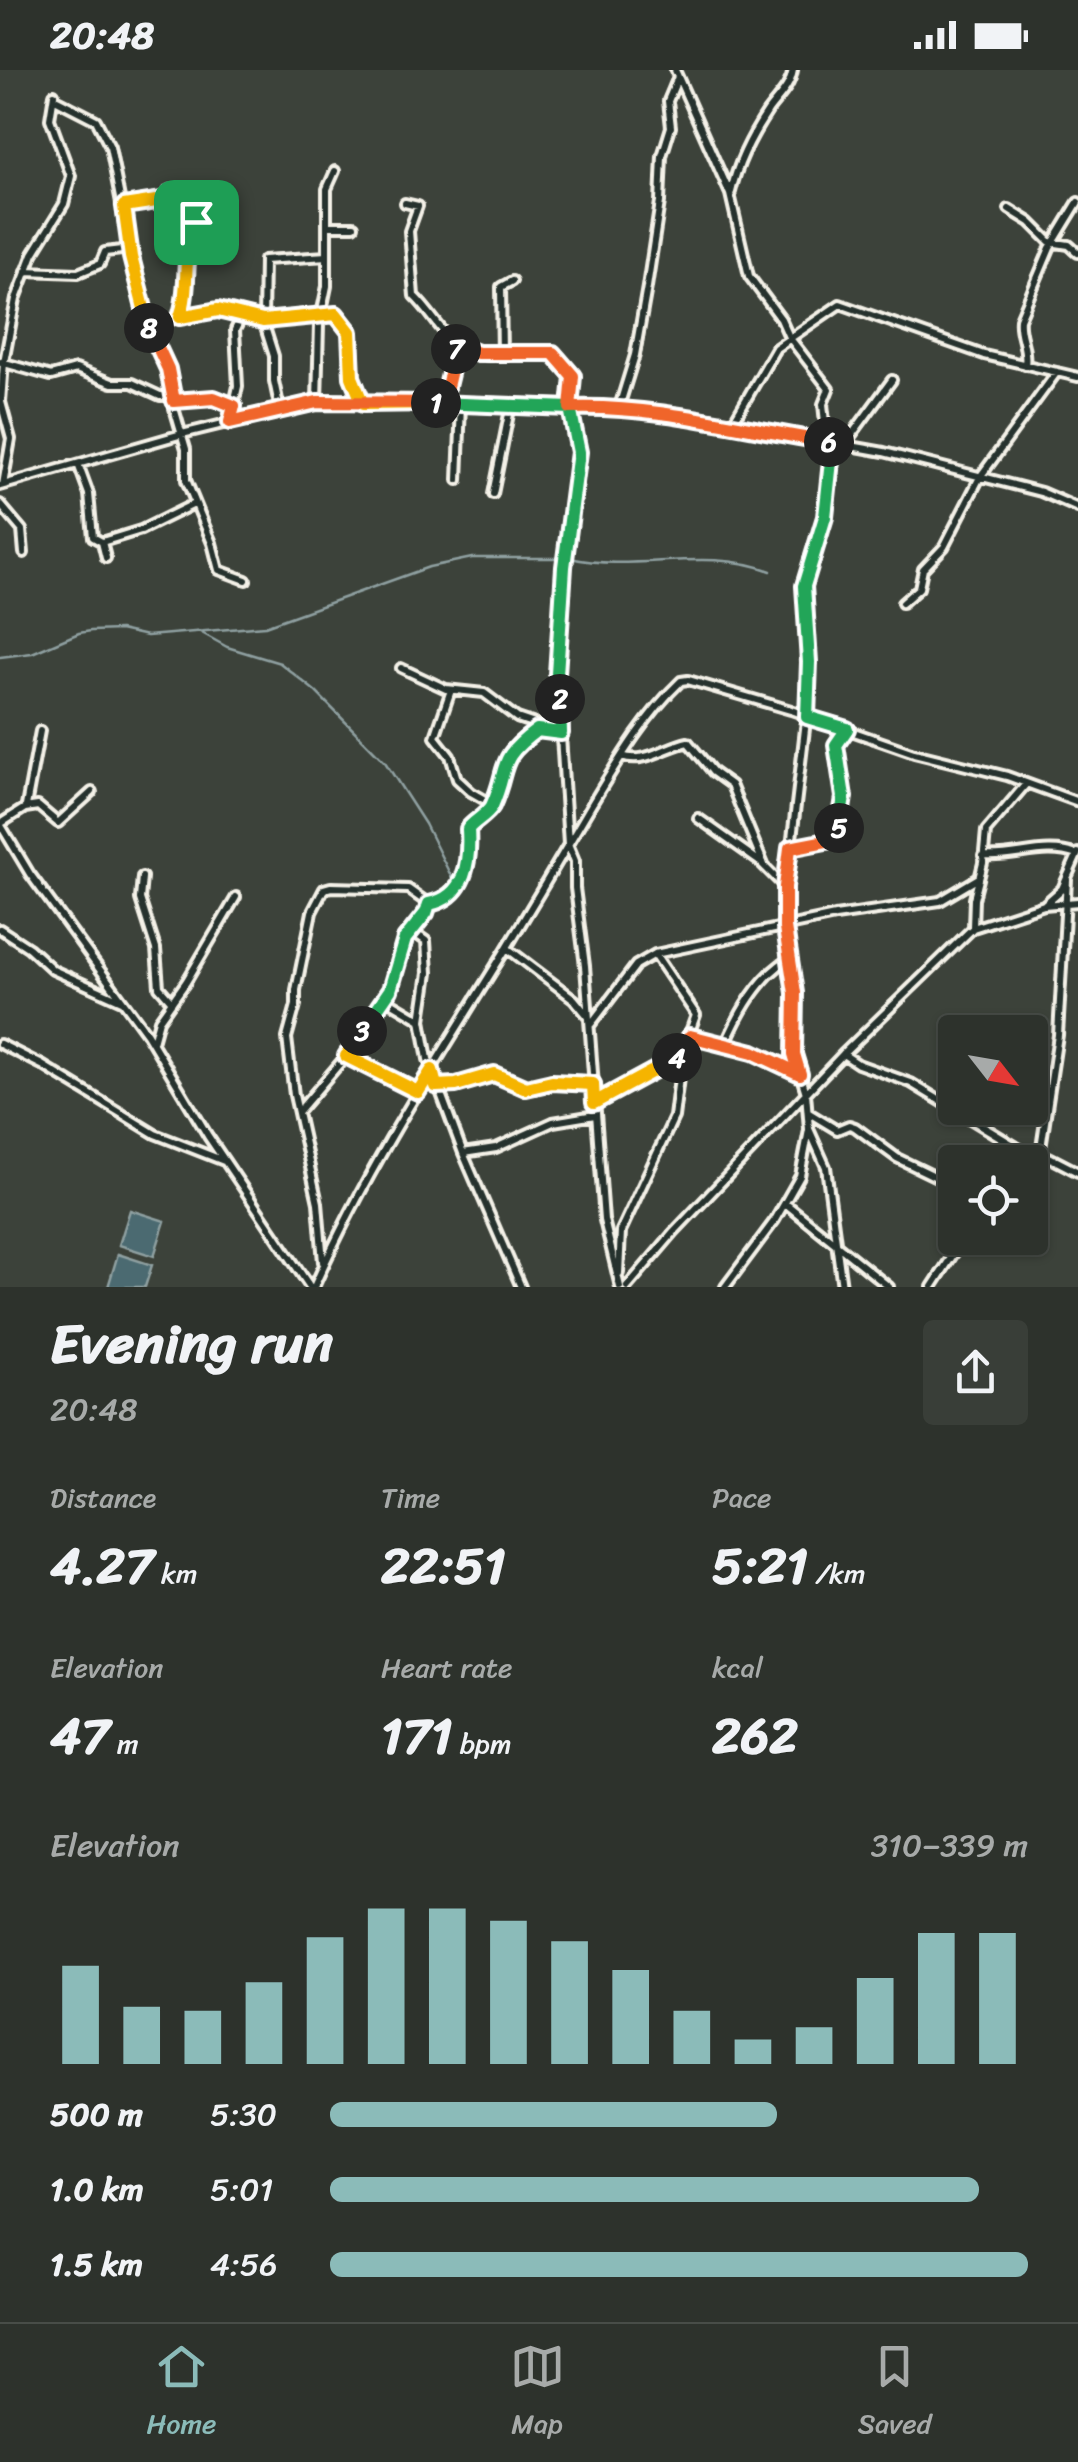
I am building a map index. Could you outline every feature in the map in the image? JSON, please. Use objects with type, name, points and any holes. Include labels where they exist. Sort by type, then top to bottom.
[{"type":"street","points":[[730,194],[742,160],[766,115],[791,82],[793,70]]},
{"type":"street","points":[[676,73],[730,194],[749,276],[828,388],[823,404],[830,442],[825,517],[804,586],[809,662],[807,717],[785,887],[785,928],[795,993],[794,1054],[806,1093],[810,1129],[804,1166],[784,1203],[726,1287]]},
{"type":"street","points":[[619,407],[647,287],[660,202],[662,156],[671,128],[668,100],[676,73]]},
{"type":"street","points":[[246,580],[219,570],[184,473],[186,450],[182,434],[174,398],[168,369],[148,326],[110,147],[91,116],[56,97],[50,119],[71,176],[59,214],[40,242],[16,299],[2,362],[1,402],[10,439],[1,486],[182,434],[317,402],[512,404],[619,407],[846,444],[1041,492],[1078,508]]},
{"type":"street","points":[[317,402],[326,295],[327,189],[335,170]]},
{"type":"street","points":[[124,206],[169,199],[171,193],[178,191],[198,194],[198,217],[187,256],[186,302],[180,317]]},
{"type":"street","points":[[1025,365],[1020,318],[1054,242],[1078,202]]},
{"type":"street","points":[[406,203],[418,206],[409,232],[414,296],[456,345],[478,353],[502,355],[553,353],[573,376],[570,408],[579,452],[564,567],[557,674],[568,844],[576,860],[574,888],[604,1220],[622,1284]]},
{"type":"street","points":[[1009,208],[1054,242],[1078,253]]},
{"type":"street","points":[[328,226],[354,226]]},
{"type":"street","points":[[26,271],[83,272],[100,264],[105,252],[130,249]]},
{"type":"street","points":[[280,410],[274,356],[263,321],[264,258],[327,256]]},
{"type":"street","points":[[502,355],[501,287],[512,281]]},
{"type":"street","points":[[732,424],[776,348],[836,304],[984,355],[1078,377]]},
{"type":"street","points":[[148,326],[218,310],[263,321],[322,313],[339,315],[349,329],[352,377],[363,404]]},
{"type":"street","points":[[230,422],[238,378],[236,330],[242,316]]},
{"type":"street","points":[[443,403],[456,345]]},
{"type":"street","points":[[2,362],[51,376],[76,369],[112,383],[132,383],[160,396],[214,398],[234,406]]},
{"type":"street","points":[[902,603],[919,588],[924,569],[944,548],[980,477],[1057,372]]},
{"type":"street","points":[[846,444],[892,380]]},
{"type":"street","points":[[458,480],[461,404]]},
{"type":"street","points":[[494,494],[512,404]]},
{"type":"street","points":[[78,464],[89,494],[93,537],[102,542],[141,530],[194,504]]},
{"type":"street","points":[[0,504],[22,530],[24,552]]},
{"type":"street","points":[[102,542],[106,558]]},
{"type":"street","points":[[400,668],[450,690],[484,693],[517,718],[561,733]]},
{"type":"street","points":[[92,792],[58,822],[40,807],[25,808],[0,824],[30,874],[152,1043],[225,1161],[312,1287],[342,1223],[568,844],[642,726],[684,680],[1078,802]]},
{"type":"street","points":[[450,690],[435,740],[450,756],[454,774],[464,786],[492,804]]},
{"type":"street","points":[[429,904],[450,898],[457,889],[468,866],[468,829],[492,804],[508,756],[541,728]]},
{"type":"street","points":[[790,848],[831,840],[839,829],[844,797],[836,745],[847,729]]},
{"type":"street","points":[[25,808],[40,731]]},
{"type":"street","points":[[622,756],[628,760],[641,758],[688,742],[713,772],[731,785],[764,865]]},
{"type":"street","points":[[973,928],[977,879],[988,826],[1026,784]]},
{"type":"street","points":[[698,818],[764,865],[785,887]]},
{"type":"street","points":[[984,856],[1006,857],[1049,848],[1078,854],[1068,880],[1044,905]]},
{"type":"street","points":[[142,877],[140,898],[156,949],[160,987],[172,1002]]},
{"type":"street","points":[[589,1021],[636,965],[655,954],[835,916],[940,901],[977,879]]},
{"type":"street","points":[[1040,1145],[1058,1035],[1068,880]]},
{"type":"street","points":[[323,1266],[318,1203],[287,1038],[310,921],[319,897],[331,886],[408,889],[429,904]]},
{"type":"street","points":[[152,1043],[159,1020],[236,898]]},
{"type":"street","points":[[622,1284],[843,1054],[973,928],[1044,905],[1078,902]]},
{"type":"street","points":[[298,1112],[346,1056],[384,998],[394,982],[405,939],[429,904]]},
{"type":"street","points":[[0,929],[53,970],[123,1001]]},
{"type":"street","points":[[412,931],[426,940],[428,952],[421,1020],[436,1086],[521,1287]]},
{"type":"street","points":[[506,948],[574,999],[589,1021]]},
{"type":"street","points":[[622,1284],[621,1231],[674,1117],[682,1054],[696,1015],[655,954]]},
{"type":"street","points":[[725,1044],[765,978],[789,959]]},
{"type":"street","points":[[384,998],[421,1020]]},
{"type":"street","points":[[690,1036],[753,1052],[800,1074]]},
{"type":"street","points":[[0,1044],[155,1134],[225,1161]]},
{"type":"street","points":[[594,1103],[682,1054]]},
{"type":"street","points":[[843,1054],[858,1064],[911,1083],[1013,1145]]},
{"type":"street","points":[[346,1056],[418,1092]]},
{"type":"street","points":[[436,1086],[456,1085],[494,1074],[526,1088],[552,1082],[593,1084]]},
{"type":"street","points":[[808,1112],[837,1130],[855,1128],[897,1158],[938,1178]]},
{"type":"street","points":[[463,1153],[496,1148],[553,1122],[595,1116]]},
{"type":"street","points":[[810,1129],[826,1167],[842,1287]]},
{"type":"street","points":[[1048,1157],[1078,1172]]},
{"type":"street","points":[[784,1203],[889,1287]]},
{"type":"street","points":[[932,1287],[953,1255]]},
{"type":"water","points":[[130,1210],[165,1221],[154,1256],[119,1245]]},
{"type":"water","points":[[118,1254],[152,1265],[145,1287],[108,1287]]},
{"type":"waterway","points":[[0,657],[32,653],[91,631],[120,630],[147,636],[265,626],[429,567],[472,558],[561,558]]},
{"type":"waterway","points":[[570,558],[620,563],[721,561],[771,571]]},
{"type":"waterway","points":[[200,632],[227,647],[280,663],[315,691],[385,762],[425,824],[453,880]]},
{"type":"route","points":[[196,222],[189,242],[186,302],[180,317],[218,310],[263,321],[336,314],[350,332],[352,377],[363,404],[570,408],[578,442],[557,674],[561,733],[541,728],[508,756],[491,808],[468,829],[468,866],[457,889],[450,898],[429,904],[405,939],[390,990],[346,1056],[418,1092],[432,1070],[436,1086],[496,1074],[526,1088],[552,1082],[593,1084],[594,1103],[664,1067],[682,1054],[690,1036],[753,1052],[800,1074],[794,1054],[795,993],[785,928],[790,848],[831,840],[839,829],[844,797],[836,745],[847,729],[807,717],[809,662],[804,586],[825,517],[833,442],[653,411],[570,408],[573,376],[553,353],[478,353],[456,345],[443,403],[393,403],[363,404],[348,404],[317,402],[230,422],[234,406],[221,399],[174,401],[168,369],[142,310],[124,206],[169,199],[171,193],[178,191],[195,192],[199,201],[196,222]]}]
